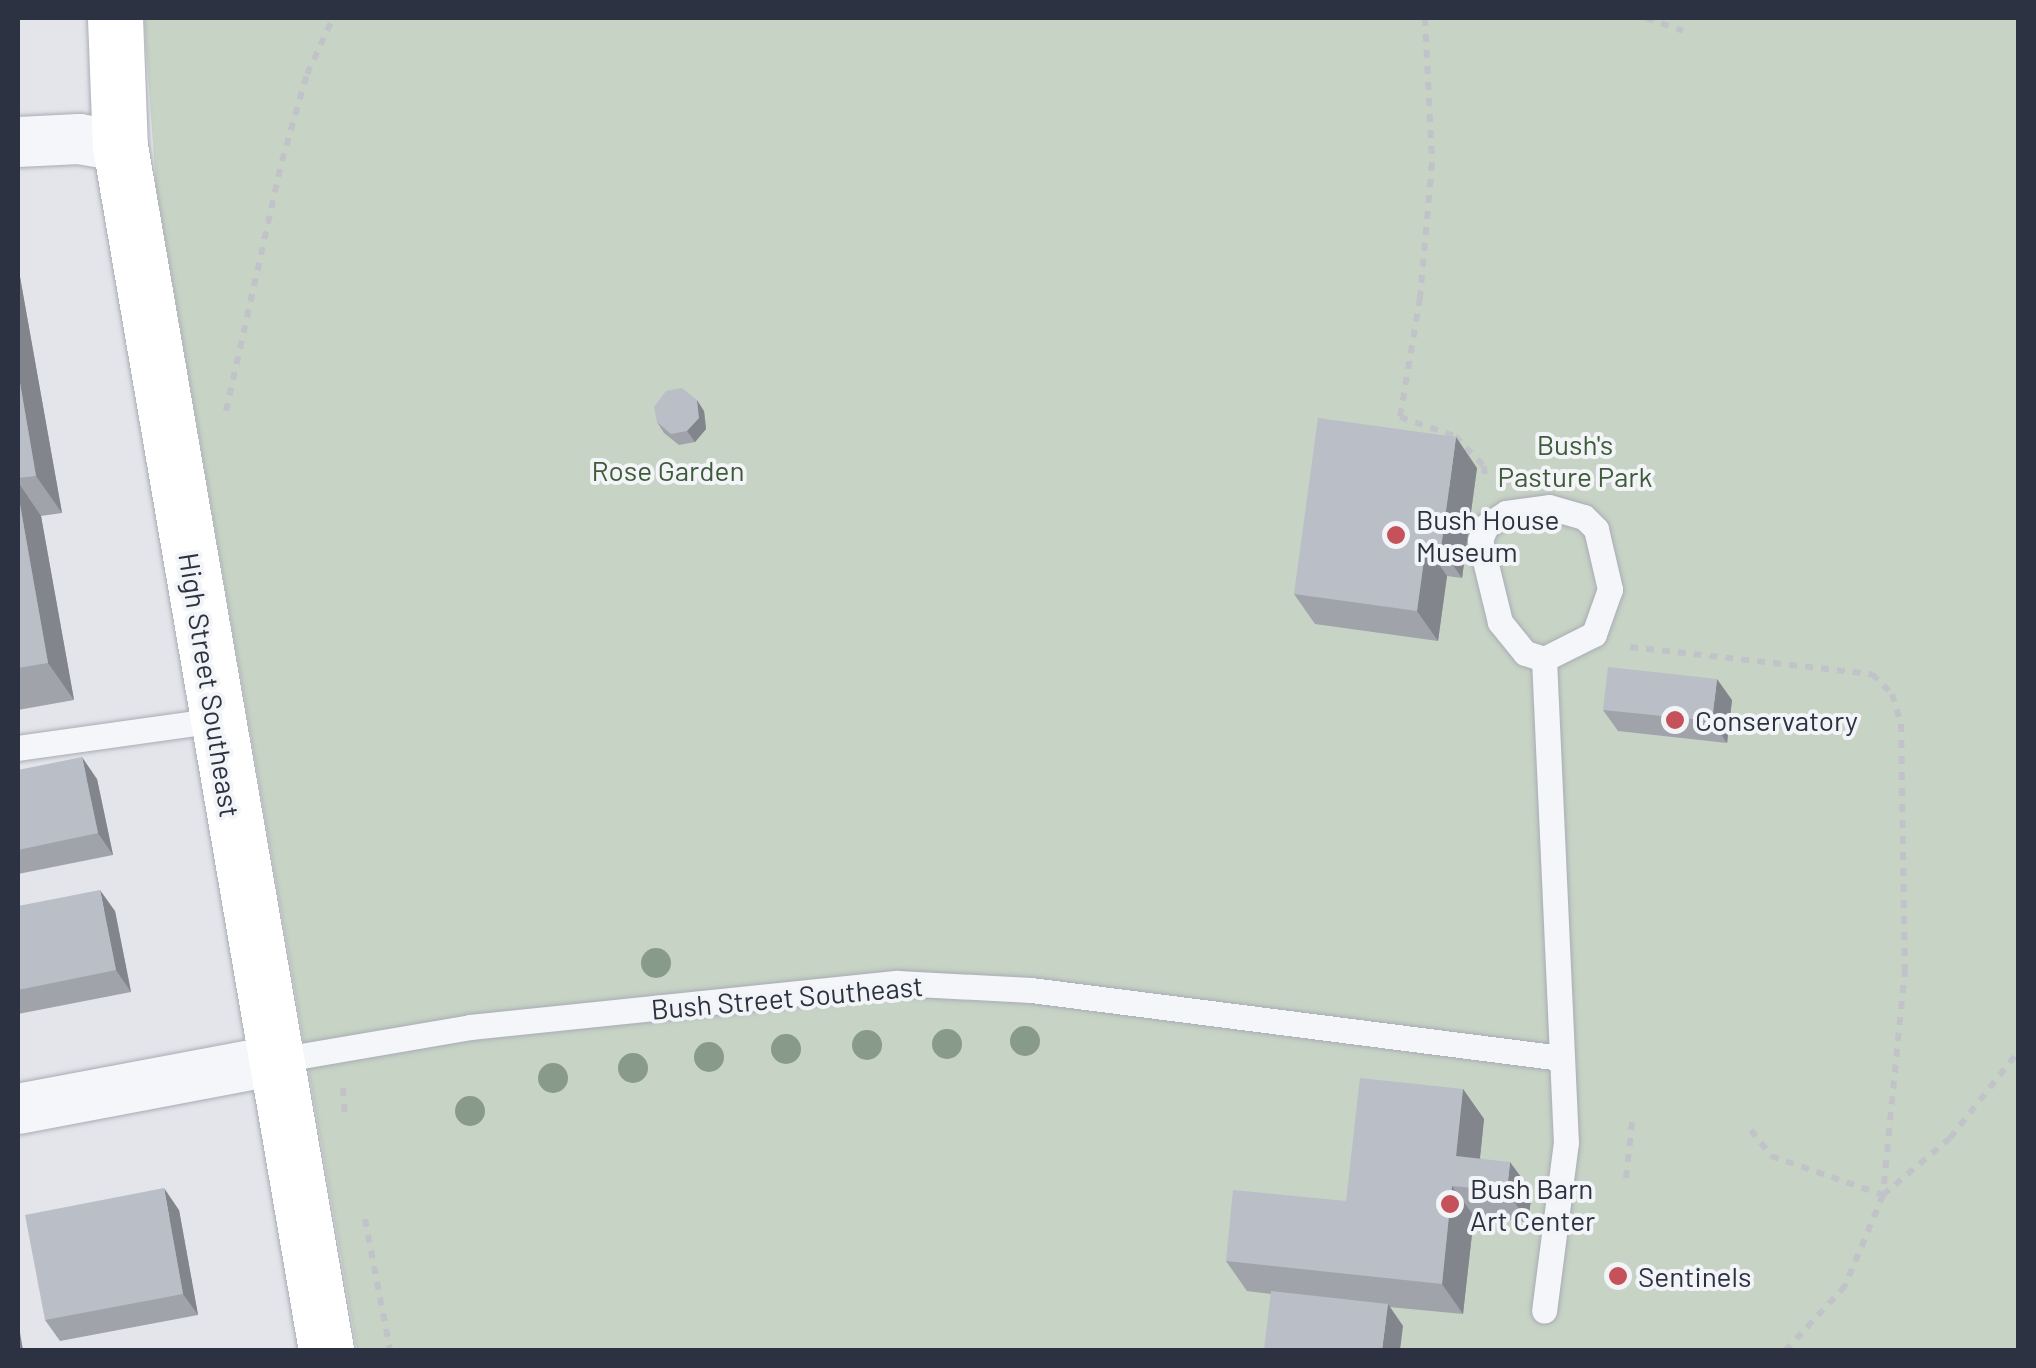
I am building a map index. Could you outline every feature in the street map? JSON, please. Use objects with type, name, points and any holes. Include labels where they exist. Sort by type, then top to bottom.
[{"type":"street","name":"High Street Southeast","points":[[115,18],[120,146],[272,1061],[326,1350]]},
{"type":"street","points":[[18,142],[79,139],[120,146]]},
{"type":"street","name":"Bush Street Southeast","points":[[18,1109],[272,1061]]},
{"type":"lane","points":[[1549,507],[1584,517],[1596,529],[1610,589],[1594,634],[1544,659],[1510,639],[1493,606],[1480,540],[1495,518],[1549,507]]},
{"type":"lane","points":[[1544,659],[1566,1142],[1544,1311]]},
{"type":"lane","points":[[18,748],[216,720]]},
{"type":"lane","name":"Bush Street Southeast","points":[[272,1061],[470,1027],[898,983],[1031,990],[1561,1058]]},
{"type":"path","points":[[224,425],[282,160],[307,74],[333,18]]},
{"type":"path","points":[[1424,18],[1432,164],[1422,282],[1400,417],[1442,428],[1468,448],[1484,466],[1495,518]]},
{"type":"path","points":[[1646,18],[1683,32]]},
{"type":"path","points":[[1594,634],[1619,646],[1872,674],[1892,694],[1903,740],[1904,969],[1883,1196],[1844,1286],[1786,1350]]},
{"type":"path","points":[[1883,1196],[1950,1138],[2018,1052]]},
{"type":"path","points":[[1626,1178],[1633,1115]]},
{"type":"path","points":[[1751,1130],[1772,1156],[1883,1196]]},
{"type":"path","points":[[362,1206],[390,1350]]},
{"type":"green space","name":"Bush's Pasture Park","points":[[144,18],[2018,18],[2018,1350],[357,1350],[156,186]]},
{"type":"building","points":[[18,371],[36,476],[18,478]]},
{"type":"building","points":[[682,388],[697,400],[699,418],[687,431],[671,434],[657,422],[654,407],[666,391]]},
{"type":"building","points":[[1318,418],[1456,437],[1441,548],[1426,545],[1417,611],[1294,594]]},
{"type":"building","points":[[18,493],[48,663],[18,668]]},
{"type":"building","points":[[1608,667],[1717,679],[1712,721],[1603,710]]},
{"type":"building","points":[[82,757],[98,833],[18,850],[18,770]]},
{"type":"building","points":[[100,890],[116,970],[18,990],[18,906]]},
{"type":"building","name":"Bush Barn Art Center","points":[[1360,1078],[1463,1089],[1456,1156],[1510,1162],[1507,1191],[1452,1186],[1442,1284],[1226,1261],[1233,1190],[1346,1201]]},
{"type":"building","points":[[164,1188],[183,1294],[45,1320],[25,1215]]},
{"type":"building","points":[[1271,1291],[1388,1304],[1382,1350],[1264,1350]]},
{"type":"place","name":"Bush House Museum","points":[[1396,535]]},
{"type":"place","name":"Conservatory","points":[[1675,720]]},
{"type":"place","name":"Bush Barn Art Center","points":[[1450,1204]]},
{"type":"place","name":"Sentinels","points":[[1618,1276]]},
{"type":"park label","name":"Rose Garden","points":[[668,470]]}]
